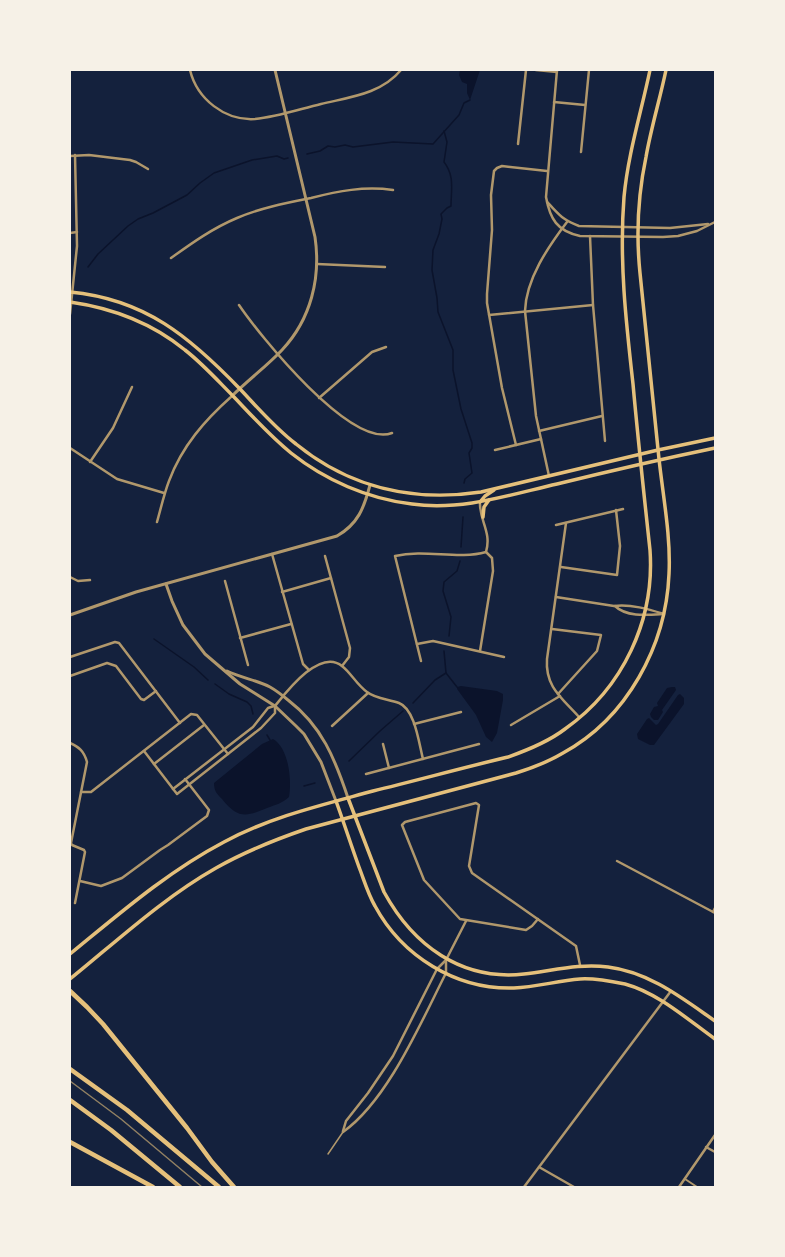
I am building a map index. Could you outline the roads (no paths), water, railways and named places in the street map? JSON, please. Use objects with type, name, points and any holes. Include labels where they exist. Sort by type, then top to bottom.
[{"type":"highway","points":[[70,991],[103,1024],[187,1128],[212,1162],[234,1187]]},
{"type":"highway","points":[[70,1069],[127,1110],[219,1187]]},
{"type":"highway","points":[[70,1100],[111,1130],[180,1187]]},
{"type":"highway","points":[[70,1142],[153,1187]]},
{"type":"main road","points":[[70,954],[149,890],[199,855],[241,833],[265,823],[336,801],[508,757],[522,752],[556,735],[579,718],[606,692],[623,667],[640,632],[649,587],[650,560],[625,312],[622,263],[624,198],[629,159],[650,70]]},
{"type":"main road","points":[[70,979],[164,903],[190,884],[238,856],[278,839],[342,819],[533,768],[564,753],[590,734],[603,723],[626,697],[648,661],[656,641],[664,614],[669,584],[669,557],[640,273],[638,237],[640,196],[645,158],[666,70]]},
{"type":"main road","points":[[71,292],[122,303],[145,313],[168,326],[200,349],[277,428],[305,452],[331,468],[370,485],[402,493],[430,496],[469,494],[715,438]]},
{"type":"main road","points":[[71,302],[106,309],[156,330],[195,357],[280,443],[301,460],[328,476],[368,495],[394,502],[449,506],[480,502],[640,464],[715,448]]},
{"type":"main road","points":[[480,502],[485,496],[496,488]]},
{"type":"main road","points":[[483,517],[483,509],[485,504],[490,500]]},
{"type":"main road","points":[[348,798],[389,902],[410,930],[425,945],[446,960],[478,972],[501,975],[525,974],[580,965],[624,970],[648,978],[671,991],[715,1021]]},
{"type":"main road","points":[[336,801],[368,890],[381,916],[407,948],[437,969],[467,982],[502,988],[524,988],[580,979],[603,980],[636,988],[663,1002],[715,1039]]},
{"type":"street","points":[[190,70],[195,84],[205,99],[219,110],[235,117],[254,119],[285,113],[368,92],[385,84],[402,70]]},
{"type":"street","points":[[157,522],[165,493],[176,465],[193,437],[210,416],[278,354],[298,329],[309,306],[317,264],[315,236],[275,70]]},
{"type":"street","points":[[518,144],[526,70]]},
{"type":"street","points":[[536,70],[557,71],[546,184],[546,202],[547,209],[553,220],[562,229],[573,234],[590,236],[663,237],[689,234],[715,222]]},
{"type":"street","points":[[581,152],[589,70]]},
{"type":"street","points":[[554,102],[585,105]]},
{"type":"street","points":[[70,156],[89,155],[130,160],[148,169]]},
{"type":"street","points":[[70,314],[71,292],[77,246],[75,156]]},
{"type":"street","points":[[516,445],[502,388],[488,315],[487,294],[492,230],[491,194],[494,171],[497,168],[502,166],[548,171]]},
{"type":"street","points":[[171,258],[207,233],[237,218],[268,208],[340,191],[369,188],[393,190]]},
{"type":"street","points":[[546,202],[567,222],[579,226],[670,228],[711,224]]},
{"type":"street","points":[[549,476],[536,416],[525,311],[531,282],[543,259],[567,222]]},
{"type":"street","points":[[70,233],[77,232]]},
{"type":"street","points":[[590,236],[593,305],[605,441]]},
{"type":"street","points":[[317,264],[385,267]]},
{"type":"street","points":[[239,305],[258,332],[319,398],[361,428],[379,435],[392,433]]},
{"type":"street","points":[[488,315],[593,305]]},
{"type":"street","points":[[319,398],[372,352],[386,347]]},
{"type":"street","points":[[90,462],[113,428],[132,387]]},
{"type":"street","points":[[539,431],[602,416]]},
{"type":"street","points":[[495,450],[540,439]]},
{"type":"street","points":[[70,448],[117,478],[165,493]]},
{"type":"street","points":[[70,615],[166,584],[328,539],[352,526],[362,510],[370,485]]},
{"type":"street","points":[[480,502],[488,536],[486,552]]},
{"type":"street","points":[[556,525],[623,509]]},
{"type":"street","points":[[561,567],[617,575],[620,546],[616,510]]},
{"type":"street","points":[[566,522],[547,670],[550,682],[579,718]]},
{"type":"street","points":[[421,661],[395,556],[414,553],[473,555],[486,552]]},
{"type":"street","points":[[480,651],[493,571],[492,558],[486,552]]},
{"type":"street","points":[[272,554],[291,624],[304,664],[309,670]]},
{"type":"street","points":[[325,556],[350,648],[349,657],[342,666]]},
{"type":"street","points":[[70,577],[78,581],[90,580]]},
{"type":"street","points":[[282,592],[331,578]]},
{"type":"street","points":[[225,581],[248,665]]},
{"type":"street","points":[[166,584],[176,612],[186,630],[205,654],[240,684],[275,706],[296,726],[311,744],[321,762],[336,801]]},
{"type":"street","points":[[556,597],[614,606],[623,605],[646,608],[664,614]]},
{"type":"street","points":[[614,606],[620,611],[644,615],[664,614]]},
{"type":"street","points":[[240,638],[291,624]]},
{"type":"street","points":[[511,725],[559,695],[597,650],[601,635],[552,628]]},
{"type":"street","points":[[417,644],[432,641],[504,657]]},
{"type":"street","points":[[70,657],[115,642],[119,643],[180,723]]},
{"type":"street","points":[[173,789],[253,727],[268,708],[275,706],[313,666],[324,662],[336,663],[342,666],[368,693],[403,705],[410,712],[423,759]]},
{"type":"street","points":[[70,676],[111,663],[116,666],[141,699],[144,700],[156,691]]},
{"type":"street","points":[[225,671],[268,686],[283,696],[307,717],[324,739],[331,753],[348,798]]},
{"type":"street","points":[[332,726],[368,693]]},
{"type":"street","points":[[144,751],[177,794],[261,728],[275,713],[275,706]]},
{"type":"street","points":[[414,724],[461,712]]},
{"type":"street","points":[[81,792],[91,792],[191,714],[194,714],[228,754]]},
{"type":"street","points":[[154,764],[204,725]]},
{"type":"street","points":[[70,743],[78,746],[85,754],[87,762],[70,843],[72,846],[84,850],[85,852],[75,903]]},
{"type":"street","points":[[383,744],[389,768]]},
{"type":"street","points":[[366,774],[479,744]]},
{"type":"street","points":[[80,881],[101,886],[122,878],[207,816],[209,810],[185,779]]},
{"type":"street","points":[[538,919],[526,930],[460,919],[424,880],[402,825],[405,822],[476,803],[479,805],[469,866],[470,870],[496,891],[538,919],[576,946],[580,965]]},
{"type":"street","points":[[617,861],[714,912],[715,908]]},
{"type":"street","points":[[343,1132],[346,1122],[393,1056],[437,969],[446,960],[466,921]]},
{"type":"street","points":[[343,1132],[361,1116],[386,1084],[406,1051],[446,974],[446,960]]},
{"type":"street","points":[[524,1187],[671,991]]},
{"type":"street","points":[[679,1187],[715,1135]]},
{"type":"street","points":[[706,1147],[715,1152]]},
{"type":"street","points":[[539,1167],[574,1187]]},
{"type":"street","points":[[685,1178],[697,1187]]},
{"type":"lane","points":[[328,1154],[343,1132]]},
{"type":"water","points":[[460,70],[480,70],[470,100],[467,93],[467,84],[462,82],[459,75]]},
{"type":"water","points":[[461,686],[497,691],[503,694],[497,733],[492,742],[486,737],[476,715],[457,689],[457,687]]},
{"type":"water","points":[[675,687],[676,690],[662,710],[663,712],[658,720],[654,720],[650,714],[654,707],[658,706],[657,703],[667,688]]},
{"type":"water","points":[[680,694],[684,698],[684,704],[654,745],[650,745],[638,739],[637,734],[647,719],[649,718],[656,725],[658,724]]},
{"type":"water","points":[[273,739],[278,743],[286,757],[290,782],[289,797],[279,804],[253,813],[238,813],[217,794],[214,783],[262,744]]},
{"type":"waterway","points":[[307,154],[320,151],[328,146],[335,147],[345,145],[353,147],[393,142],[433,144],[459,115],[464,103],[470,100]]},
{"type":"waterway","points":[[444,131],[447,142],[444,162],[451,178],[451,206],[441,214],[442,219],[439,234],[433,250],[432,270],[438,312],[453,350],[453,370],[461,409],[472,443],[472,448],[469,453],[472,473],[465,479],[464,483]]},
{"type":"waterway","points":[[88,267],[98,254],[128,226],[138,219],[153,213],[187,195],[214,173],[252,160],[277,156],[284,159],[288,158]]},
{"type":"waterway","points":[[461,547],[463,517]]},
{"type":"waterway","points":[[449,636],[451,617],[443,591],[444,582],[457,571],[460,561]]},
{"type":"waterway","points":[[154,639],[194,667],[208,680]]},
{"type":"waterway","points":[[444,651],[446,673],[457,687]]},
{"type":"waterway","points":[[413,703],[435,680],[446,673]]},
{"type":"waterway","points":[[215,684],[229,694],[247,702],[251,706],[253,714]]},
{"type":"waterway","points":[[349,761],[403,711]]},
{"type":"waterway","points":[[267,735],[270,740]]},
{"type":"waterway","points":[[304,786],[315,783]]},
{"type":"railway","points":[[70,1081],[121,1119],[202,1187]]}]
